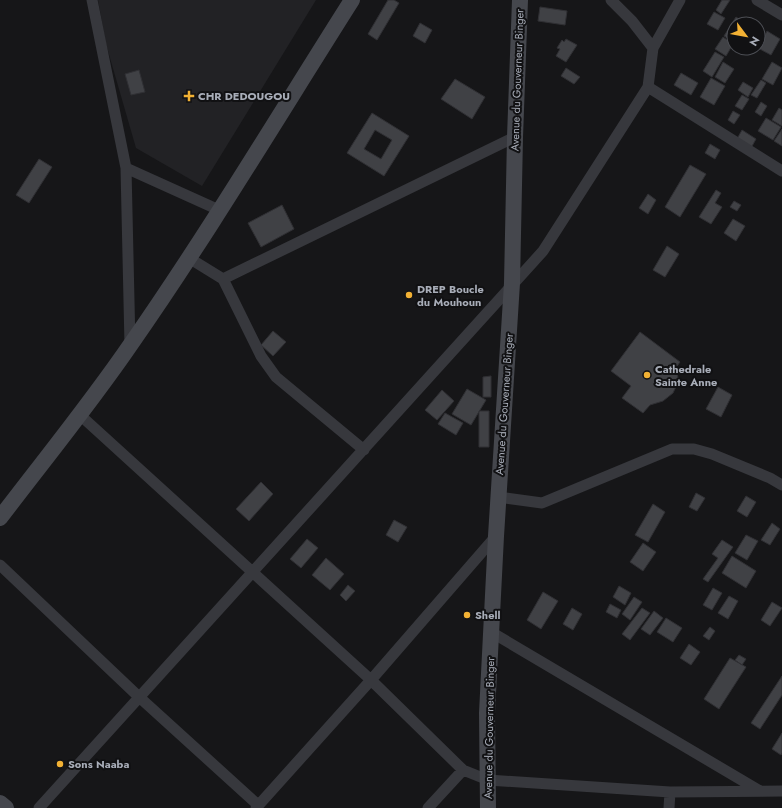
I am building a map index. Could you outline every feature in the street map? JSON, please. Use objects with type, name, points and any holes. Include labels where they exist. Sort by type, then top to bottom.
[{"type":"main road","points":[[0,518],[80,415],[130,345],[189,258],[352,0]]},
{"type":"main road","name":"Avenue du Gouverneur Binger","points":[[488,808],[487,713],[490,632],[512,283],[520,0]]},
{"type":"main road","points":[[0,803],[6,808]]},
{"type":"street","points":[[92,0],[126,168],[130,345]]},
{"type":"street","points":[[611,0],[632,21],[653,48]]},
{"type":"street","points":[[39,808],[138,696],[364,450],[512,283],[543,252],[648,87],[653,48],[680,0]]},
{"type":"street","points":[[758,0],[782,15]]},
{"type":"street","points":[[648,87],[782,170]]},
{"type":"street","points":[[223,279],[515,137]]},
{"type":"street","points":[[126,168],[219,210]]},
{"type":"street","points":[[189,258],[223,279],[261,356],[276,377],[364,450]]},
{"type":"street","points":[[80,415],[371,680],[463,770],[488,780],[670,792],[782,791]]},
{"type":"street","points":[[498,497],[542,503],[672,449],[694,449],[712,454],[770,478],[782,485]]},
{"type":"street","points":[[0,565],[257,807],[371,680],[496,536]]},
{"type":"street","points":[[490,632],[761,791]]},
{"type":"street","points":[[428,808],[463,770]]},
{"type":"street","points":[[669,808],[670,792]]},
{"type":"shaded area","name":"CHR DEDOUGOU","points":[[98,0],[316,0],[202,186],[136,148],[106,44]]},
{"type":"building","points":[[388,0],[394,0],[399,3],[377,40],[368,34]]},
{"type":"building","points":[[722,0],[730,0],[721,14],[716,10]]},
{"type":"building","points":[[540,7],[567,11],[565,25],[538,21]]},
{"type":"building","points":[[714,12],[725,18],[718,30],[707,24]]},
{"type":"building","points":[[420,23],[432,30],[425,43],[413,36]]},
{"type":"building","points":[[767,31],[780,39],[771,55],[766,52]]},
{"type":"building","points":[[723,37],[726,39],[726,56],[715,49]]},
{"type":"building","points":[[566,39],[577,45],[566,62],[556,56],[560,49],[557,48],[562,40],[564,42]]},
{"type":"building","points":[[715,52],[724,57],[712,77],[703,71]]},
{"type":"building","points":[[723,62],[734,69],[725,83],[715,77]]},
{"type":"building","points":[[772,62],[782,68],[773,85],[762,79]]},
{"type":"building","points":[[566,68],[580,77],[574,84],[561,76]]},
{"type":"building","points":[[139,70],[145,92],[131,95],[125,74]]},
{"type":"building","points":[[681,73],[698,83],[691,95],[674,85]]},
{"type":"building","points":[[711,78],[725,86],[714,105],[700,97]]},
{"type":"building","points":[[455,79],[485,97],[472,119],[441,99]]},
{"type":"building","points":[[761,80],[766,83],[757,98],[751,95]]},
{"type":"building","points":[[743,82],[753,88],[748,97],[738,90]]},
{"type":"building","points":[[742,95],[749,99],[742,110],[735,106]]},
{"type":"building","points":[[761,102],[767,106],[761,116],[755,112]]},
{"type":"building","points":[[779,108],[782,110],[782,126],[772,120]]},
{"type":"building","points":[[733,111],[740,115],[734,124],[728,120]]},
{"type":"building","points":[[372,113],[409,136],[384,176],[347,153]],"holes":[[[375,130],[392,140],[381,159],[364,149]]]},
{"type":"building","points":[[766,118],[781,127],[773,140],[758,131]]},
{"type":"building","points":[[782,129],[782,146],[774,141]]},
{"type":"building","points":[[742,130],[756,139],[751,148],[737,139]]},
{"type":"building","points":[[710,144],[720,150],[715,159],[705,153]]},
{"type":"building","points":[[39,159],[52,167],[29,203],[16,195]]},
{"type":"building","points":[[690,165],[706,174],[680,217],[665,207]]},
{"type":"building","points":[[716,190],[721,193],[715,203],[722,207],[711,224],[699,217]]},
{"type":"building","points":[[648,194],[656,200],[648,214],[639,208]]},
{"type":"building","points":[[734,201],[741,205],[737,211],[730,207]]},
{"type":"building","points":[[282,205],[294,229],[261,247],[248,223]]},
{"type":"building","points":[[733,219],[745,226],[736,241],[724,233]]},
{"type":"building","points":[[667,246],[679,254],[665,277],[653,270]]},
{"type":"building","points":[[273,331],[286,342],[273,356],[261,345]]},
{"type":"building","name":"Cathedrale Sainte Anne","points":[[640,332],[680,362],[675,369],[679,380],[673,393],[663,401],[650,405],[643,413],[622,398],[631,386],[611,371]]},
{"type":"building","points":[[491,376],[491,397],[483,397],[483,377]]},
{"type":"building","points":[[718,387],[732,395],[721,417],[706,409]]},
{"type":"building","points":[[467,389],[486,400],[471,425],[452,414]]},
{"type":"building","points":[[442,390],[454,401],[437,420],[425,410]]},
{"type":"building","points":[[479,411],[489,411],[489,447],[479,447]]},
{"type":"building","points":[[445,413],[463,423],[456,435],[438,424]]},
{"type":"building","points":[[261,482],[273,494],[249,521],[236,509]]},
{"type":"building","points":[[696,493],[705,498],[697,511],[689,507]]},
{"type":"building","points":[[746,496],[756,502],[747,517],[737,511]]},
{"type":"building","points":[[653,504],[665,512],[648,542],[635,535]]},
{"type":"building","points":[[394,520],[407,527],[398,542],[386,535]]},
{"type":"building","points":[[772,523],[780,529],[770,545],[761,540]]},
{"type":"building","points":[[746,535],[758,541],[747,560],[735,553]]},
{"type":"building","points":[[307,539],[318,548],[301,568],[290,559]]},
{"type":"building","points":[[722,540],[733,547],[708,582],[703,579],[718,558],[712,554]]},
{"type":"building","points":[[643,543],[656,552],[643,571],[630,562]]},
{"type":"building","points":[[732,556],[756,571],[746,588],[722,573]]},
{"type":"building","points":[[326,558],[344,574],[330,590],[312,575]]},
{"type":"building","points":[[348,585],[355,591],[346,601],[340,595]]},
{"type":"building","points":[[619,586],[631,593],[625,605],[613,597]]},
{"type":"building","points":[[713,588],[722,593],[712,610],[703,605]]},
{"type":"building","points":[[543,592],[558,601],[541,629],[527,620]]},
{"type":"building","points":[[729,596],[738,601],[728,619],[718,613]]},
{"type":"building","points":[[634,597],[642,602],[630,620],[622,614]]},
{"type":"building","points":[[772,602],[782,608],[770,626],[761,620]]},
{"type":"building","points":[[610,604],[621,610],[617,618],[606,612]]},
{"type":"building","points":[[572,608],[582,614],[573,630],[563,624]]},
{"type":"building","points":[[642,608],[650,613],[630,640],[622,634]]},
{"type":"building","points":[[654,611],[663,618],[650,635],[641,629]]},
{"type":"building","points":[[666,618],[682,628],[673,642],[657,632]]},
{"type":"building","points":[[710,627],[715,631],[709,640],[703,636]]},
{"type":"building","points":[[689,644],[700,652],[691,665],[680,658]]},
{"type":"building","points":[[739,655],[746,659],[742,665],[735,660]]},
{"type":"building","points":[[730,658],[746,667],[719,709],[704,699]]},
{"type":"building","points":[[782,676],[782,695],[760,729],[751,723]]},
{"type":"building","points":[[782,733],[782,753],[781,755],[772,749]]},
{"type":"place","name":"CHR DEDOUGOU","points":[[189,96]]},
{"type":"place","name":"DREP Boucle du Mouhoun","points":[[409,295]]},
{"type":"place","name":"Cathedrale Sainte Anne","points":[[647,375]]},
{"type":"place","name":"Shell","points":[[467,615]]},
{"type":"place","name":"Sons Naaba","points":[[60,764]]}]
